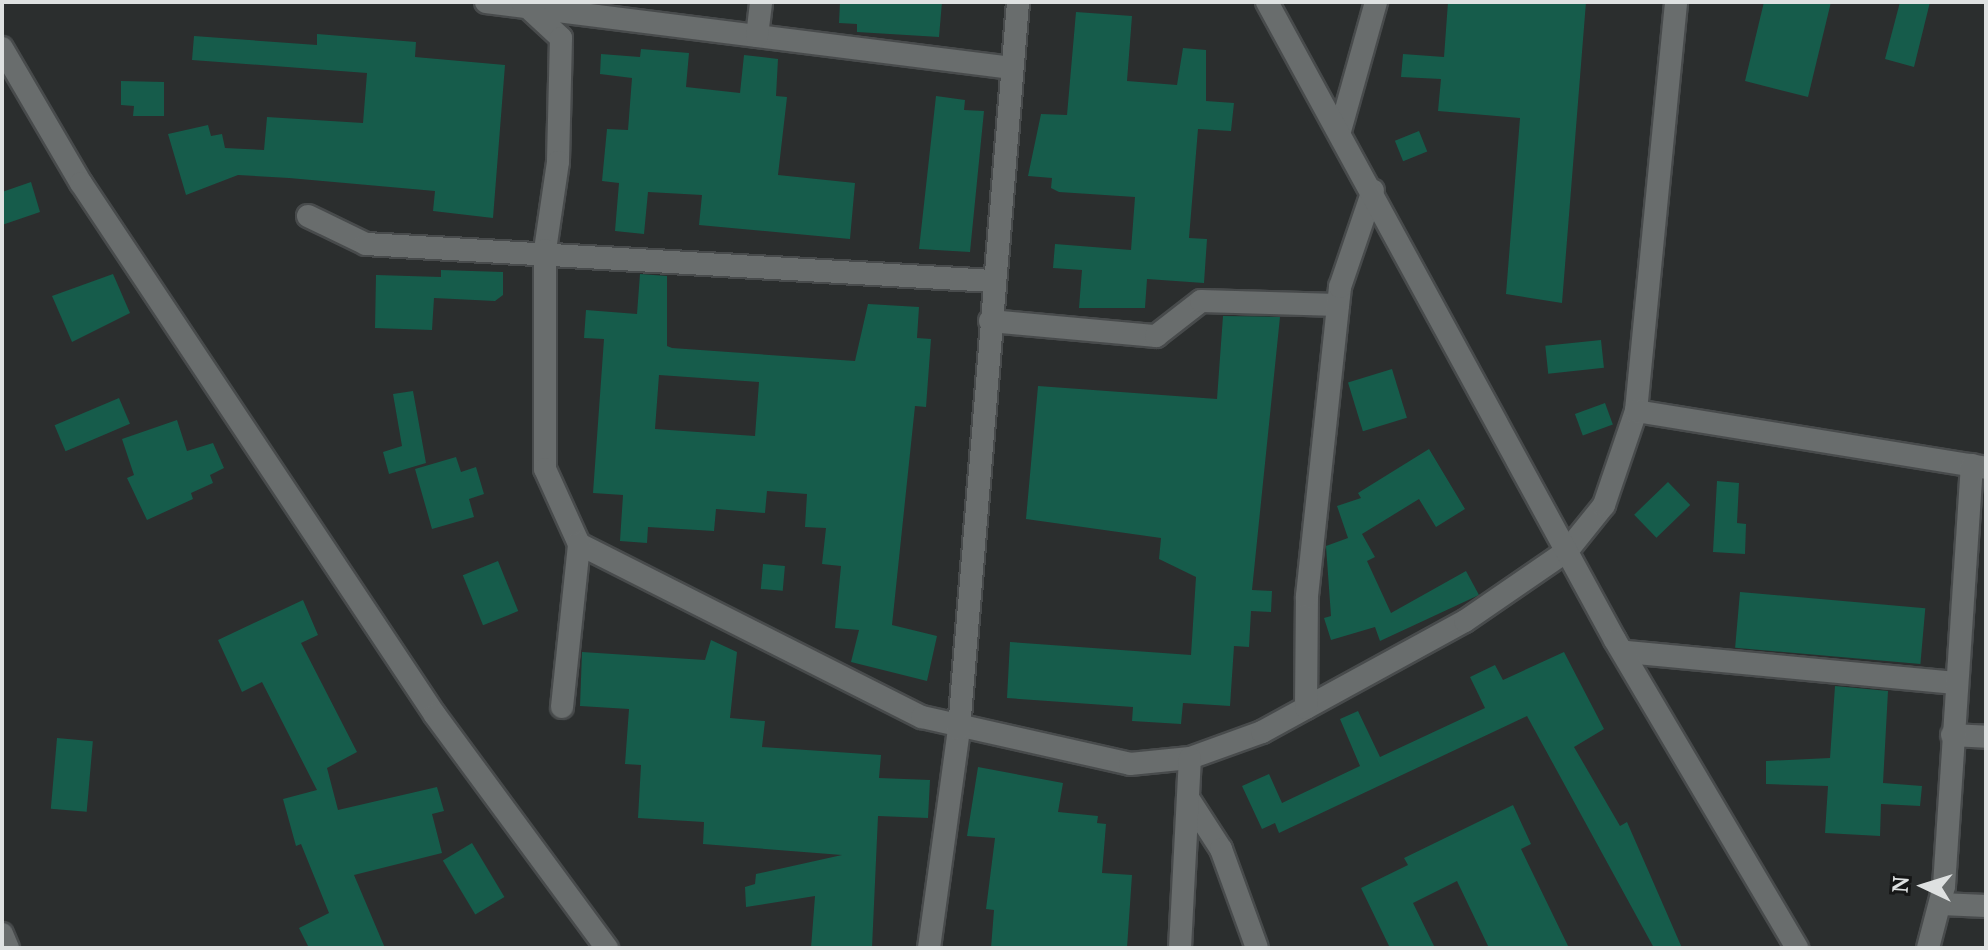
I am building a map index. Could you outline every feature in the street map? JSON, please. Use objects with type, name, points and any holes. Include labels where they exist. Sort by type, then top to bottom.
[{"type":"street","points":[[486,2],[523,4],[1012,68]]},
{"type":"street","points":[[757,36],[761,2]]},
{"type":"street","points":[[929,948],[959,729],[1018,2]]},
{"type":"street","points":[[1267,2],[1373,190],[1567,551],[1797,948]]},
{"type":"street","points":[[1340,131],[1376,2]]},
{"type":"street","points":[[579,544],[922,717],[959,729],[1130,764],[1190,758],[1306,708],[1465,621],[1567,551],[1604,505],[1636,411],[1676,2]]},
{"type":"street","points":[[523,4],[561,38],[558,162],[545,250],[545,469],[579,544],[562,707]]},
{"type":"street","points":[[2,48],[81,183],[435,715],[607,948]]},
{"type":"street","points":[[1306,708],[1307,596],[1338,305],[1373,190]]},
{"type":"street","points":[[308,216],[366,244],[545,250],[851,277],[993,281]]},
{"type":"street","points":[[990,321],[1156,336],[1201,301],[1338,305]]},
{"type":"street","points":[[1636,411],[1979,466],[1953,683],[1941,904],[1928,948]]},
{"type":"street","points":[[1627,652],[1953,683]]},
{"type":"street","points":[[1952,735],[1986,737]]},
{"type":"street","points":[[1180,948],[1190,758]]},
{"type":"street","points":[[1188,798],[1221,849],[1257,948]]},
{"type":"street","points":[[1941,904],[1986,906]]},
{"type":"street","points":[[2,934],[8,948]]},
{"type":"building","points":[[840,2],[942,2],[939,37],[857,32],[857,24],[839,23]]},
{"type":"building","points":[[1448,2],[1586,2],[1562,303],[1506,294],[1520,118],[1438,111],[1441,79],[1401,77],[1403,54],[1444,57]]},
{"type":"building","points":[[1764,2],[1831,2],[1808,97],[1745,81]]},
{"type":"building","points":[[1900,2],[1930,2],[1914,67],[1885,59]]},
{"type":"building","points":[[1076,12],[1132,16],[1127,81],[1177,85],[1183,48],[1206,50],[1206,101],[1234,103],[1231,131],[1198,129],[1189,238],[1207,239],[1204,283],[1147,279],[1145,308],[1079,308],[1082,270],[1053,268],[1055,244],[1131,250],[1135,197],[1059,192],[1051,188],[1052,178],[1028,176],[1041,114],[1067,115]]},
{"type":"building","points":[[317,34],[416,42],[415,57],[505,65],[493,218],[433,211],[435,191],[289,178],[238,175],[186,195],[168,134],[208,125],[211,136],[222,134],[225,148],[264,150],[267,117],[363,123],[367,73],[192,60],[194,36],[317,45]]},
{"type":"building","points":[[641,49],[689,53],[686,87],[740,93],[744,55],[778,59],[776,96],[787,97],[778,175],[855,183],[850,239],[699,225],[702,195],[648,192],[644,234],[615,231],[619,183],[602,181],[607,129],[628,130],[632,78],[600,74],[601,54],[640,57]]},
{"type":"building","points":[[121,81],[164,82],[164,116],[133,116],[134,106],[121,105]]},
{"type":"building","points":[[936,96],[965,100],[964,110],[984,111],[970,252],[919,249]]},
{"type":"building","points":[[1419,131],[1427,151],[1403,161],[1395,141]]},
{"type":"building","points":[[31,182],[40,212],[2,225],[2,192]]},
{"type":"building","points":[[441,270],[503,272],[503,295],[495,301],[434,298],[432,330],[375,328],[376,275],[441,277]]},
{"type":"building","points":[[113,274],[130,313],[72,342],[52,296]]},
{"type":"building","points":[[640,274],[667,276],[667,346],[855,361],[868,304],[919,307],[917,338],[931,339],[926,407],[915,406],[892,625],[937,636],[927,681],[851,662],[859,630],[835,628],[841,566],[822,564],[826,528],[805,527],[807,494],[767,491],[765,513],[716,509],[714,531],[648,527],[647,543],[620,541],[623,495],[593,493],[604,339],[584,338],[586,310],[637,314]],"holes":[[[659,375],[759,382],[755,436],[655,429]]]},
{"type":"building","points":[[1223,316],[1280,317],[1252,590],[1272,591],[1271,612],[1251,611],[1249,647],[1234,646],[1230,706],[1183,703],[1181,724],[1132,721],[1133,707],[1007,698],[1010,642],[1191,655],[1196,577],[1159,559],[1161,538],[1026,519],[1038,386],[1217,399]]},
{"type":"building","points":[[1601,340],[1604,368],[1548,374],[1545,346]]},
{"type":"building","points":[[1392,369],[1407,418],[1363,431],[1348,382]]},
{"type":"building","points":[[413,391],[426,463],[389,474],[383,452],[402,446],[393,394]]},
{"type":"building","points":[[119,398],[130,424],[66,451],[55,425]]},
{"type":"building","points":[[1605,403],[1613,425],[1583,436],[1575,414]]},
{"type":"building","points":[[177,420],[187,451],[213,443],[224,468],[210,475],[213,483],[191,493],[193,499],[147,520],[127,478],[134,475],[122,439]]},
{"type":"building","points":[[1429,449],[1465,509],[1436,527],[1419,499],[1362,534],[1375,557],[1367,561],[1391,613],[1466,571],[1479,595],[1380,641],[1375,627],[1331,640],[1324,618],[1331,616],[1326,546],[1348,538],[1337,506],[1361,498],[1358,493]]},
{"type":"building","points":[[456,457],[461,472],[476,467],[484,494],[469,499],[474,517],[432,529],[415,469]]},
{"type":"building","points":[[1717,481],[1739,483],[1737,523],[1746,524],[1745,554],[1713,552]]},
{"type":"building","points":[[1668,482],[1690,505],[1656,538],[1634,515]]},
{"type":"building","points":[[498,561],[518,611],[483,625],[463,575]]},
{"type":"building","points":[[763,564],[785,566],[783,591],[761,589]]},
{"type":"building","points":[[1740,592],[1925,608],[1920,664],[1735,648]]},
{"type":"building","points":[[303,600],[318,635],[301,643],[357,752],[327,768],[338,810],[437,787],[444,811],[432,814],[442,853],[354,875],[385,948],[309,948],[299,928],[329,913],[301,844],[296,846],[283,799],[317,790],[262,682],[242,692],[218,640]]},
{"type":"building","points":[[711,640],[737,652],[730,718],[765,721],[762,747],[881,755],[879,778],[930,780],[928,818],[878,816],[872,948],[811,948],[815,896],[746,907],[745,887],[755,884],[756,874],[842,855],[703,844],[704,822],[638,818],[641,765],[625,764],[629,709],[580,706],[582,652],[705,660]]},
{"type":"building","points":[[1564,652],[1604,729],[1574,747],[1620,826],[1627,822],[1682,948],[1654,948],[1527,716],[1279,833],[1275,823],[1262,829],[1242,786],[1269,774],[1282,803],[1360,766],[1340,719],[1358,711],[1380,757],[1485,708],[1470,677],[1495,665],[1503,680]]},
{"type":"building","points":[[1835,686],[1888,691],[1883,783],[1922,786],[1920,806],[1881,804],[1880,836],[1825,833],[1828,786],[1766,784],[1766,761],[1830,758]]},
{"type":"building","points":[[57,738],[93,741],[87,812],[51,809]]},
{"type":"building","points":[[978,767],[1063,783],[1058,812],[1098,816],[1097,823],[1106,824],[1102,873],[1132,875],[1127,948],[991,948],[994,910],[986,909],[995,838],[967,836]]},
{"type":"building","points":[[1513,805],[1531,844],[1521,849],[1569,948],[1489,948],[1457,881],[1413,903],[1435,948],[1390,948],[1361,888],[1408,865],[1404,858]]},
{"type":"building","points":[[472,843],[504,897],[475,915],[443,861]]}]
